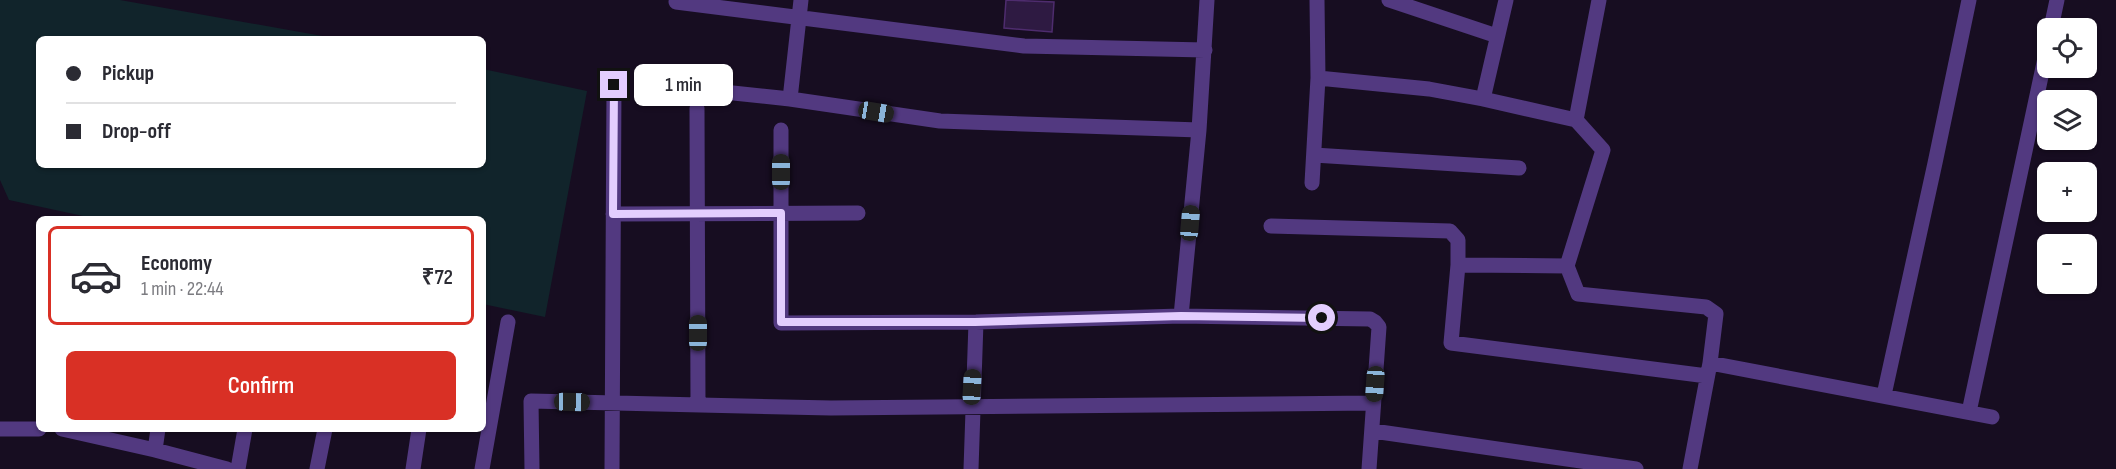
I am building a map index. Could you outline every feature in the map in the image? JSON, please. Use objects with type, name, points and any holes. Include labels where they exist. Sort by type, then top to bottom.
[{"type":"street","points":[[790,99],[801,0]]},
{"type":"street","points":[[1181,316],[1199,130],[1207,0]]},
{"type":"street","points":[[1312,183],[1318,78],[1317,0]]},
{"type":"street","points":[[1389,0],[1497,36]]},
{"type":"street","points":[[1483,99],[1506,0]]},
{"type":"street","points":[[1576,120],[1599,0]]},
{"type":"street","points":[[1884,395],[1969,0]]},
{"type":"street","points":[[2053,18],[2057,0]]},
{"type":"street","points":[[676,2],[1024,46],[1205,50]]},
{"type":"street","points":[[1318,78],[1429,89],[1576,120],[1603,150],[1567,266],[1578,294],[1706,306],[1716,314],[1709,369],[1690,469]]},
{"type":"street","points":[[1969,412],[2041,78]]},
{"type":"street","points":[[612,469],[614,85]]},
{"type":"street","points":[[667,86],[790,99],[940,121],[1199,130]]},
{"type":"street","points":[[697,108],[698,404]]},
{"type":"street","points":[[781,130],[781,322],[975,322],[1181,316],[1370,320],[1378,327],[1370,469]]},
{"type":"street","points":[[1314,155],[1519,168]]},
{"type":"street","points":[[613,214],[858,213]]},
{"type":"street","points":[[1270,226],[1450,231],[1458,240],[1451,343],[1709,369],[1884,395],[1992,417]]},
{"type":"street","points":[[1458,265],[1567,266]]},
{"type":"street","points":[[482,469],[508,322]]},
{"type":"street","points":[[970,469],[975,322]]},
{"type":"street","points":[[532,469],[531,401],[831,408],[1373,403]]},
{"type":"street","points":[[0,429],[36,429]]},
{"type":"street","points":[[1373,431],[1636,469]]},
{"type":"street","points":[[75,432],[227,469]]},
{"type":"street","points":[[155,450],[158,432]]},
{"type":"street","points":[[238,469],[244,432]]},
{"type":"street","points":[[317,469],[324,432]]},
{"type":"street","points":[[413,469],[419,432]]},
{"type":"shaded area","points":[[0,0],[120,0],[322,36],[36,36],[36,168],[486,168],[486,70],[587,91],[545,317],[486,305],[486,216],[83,216],[9,200],[0,180]]},
{"type":"building","points":[[1006,0],[1054,2],[1052,32],[1004,28]]},
{"type":"route","points":[[614,85],[613,214],[781,213],[781,322],[975,322],[1181,316],[1322,318]]}]
